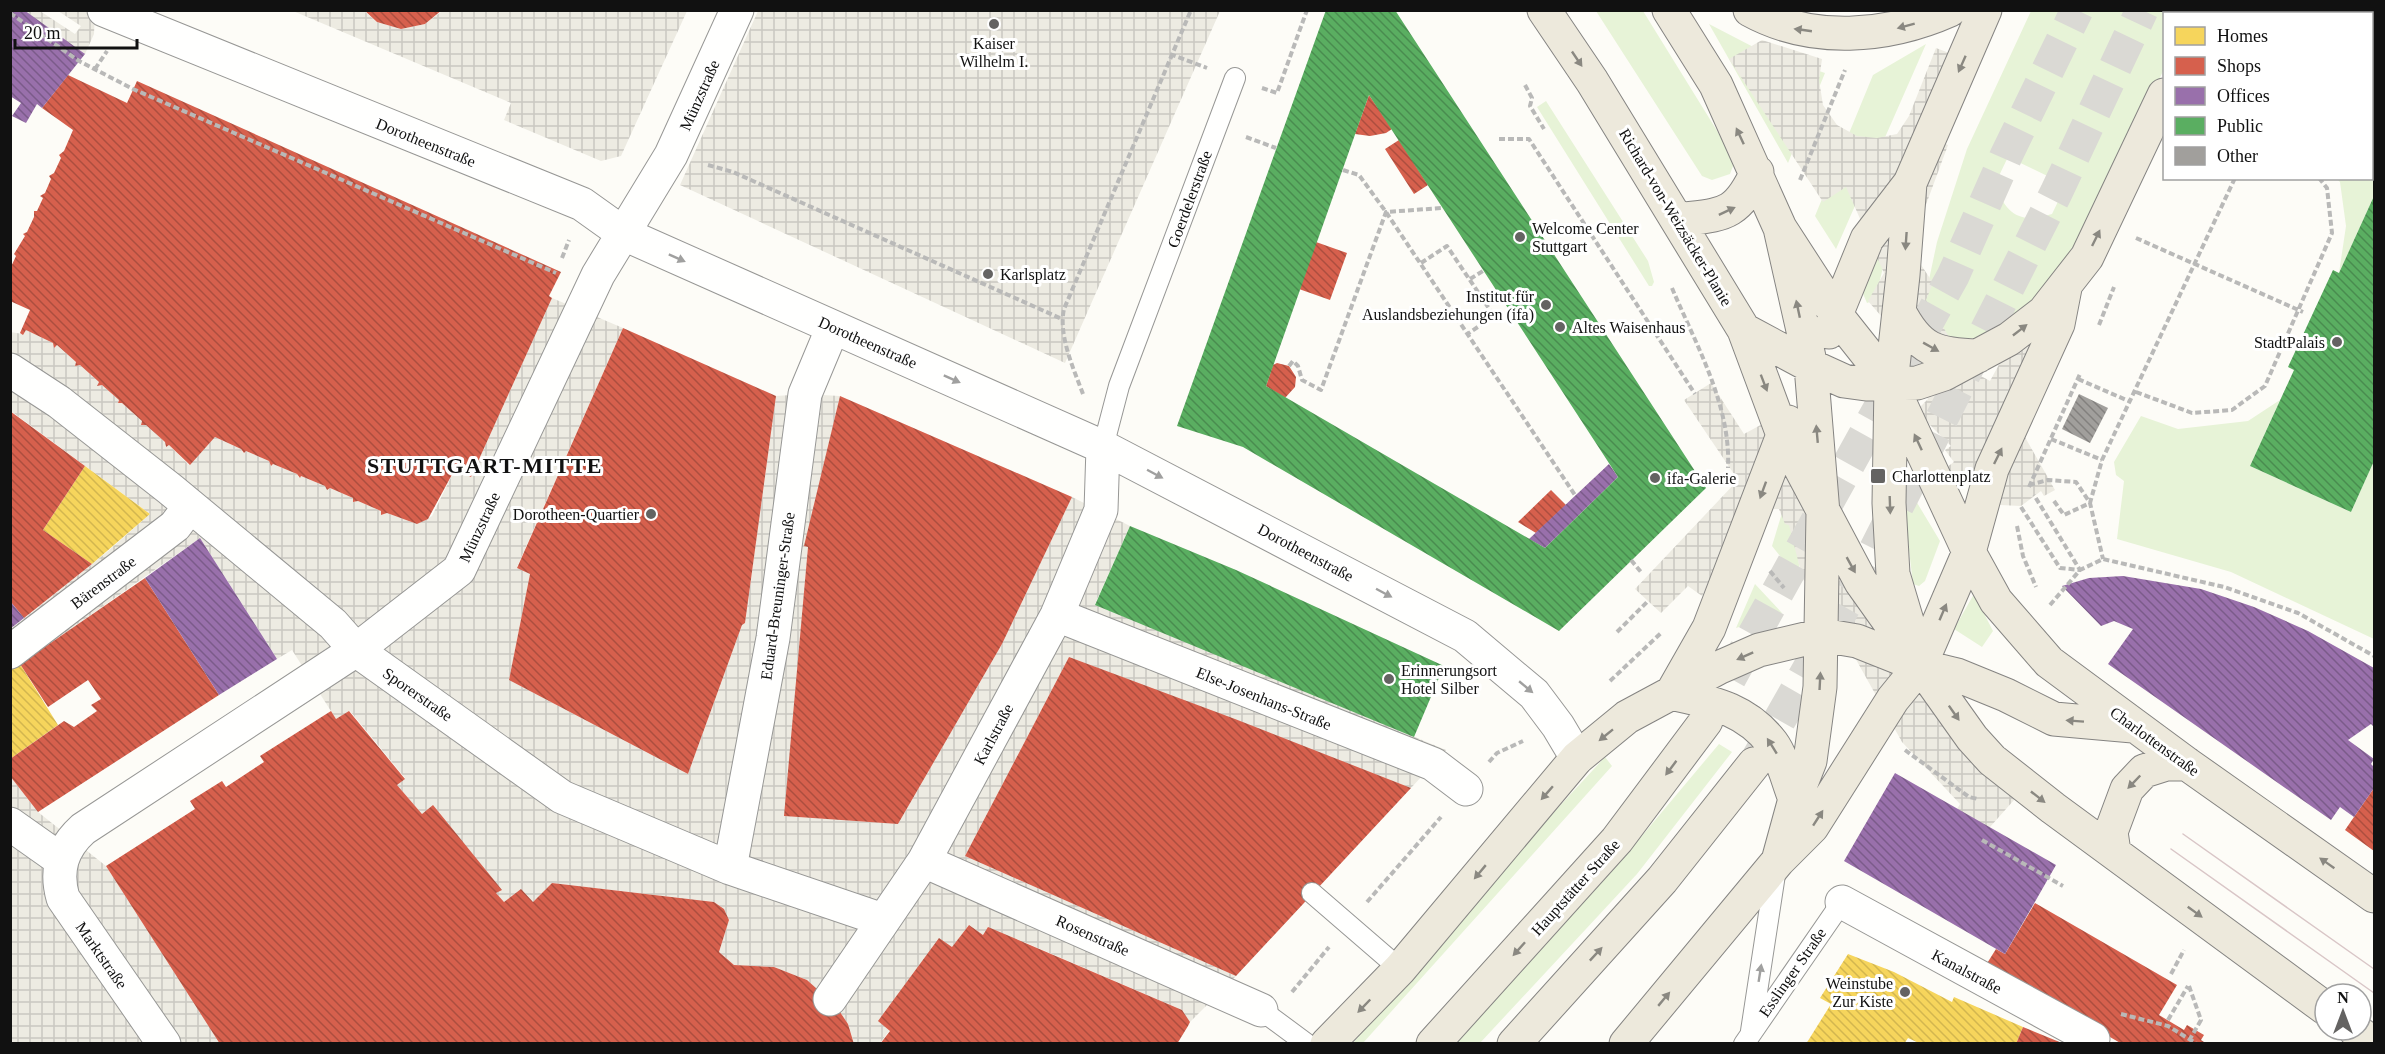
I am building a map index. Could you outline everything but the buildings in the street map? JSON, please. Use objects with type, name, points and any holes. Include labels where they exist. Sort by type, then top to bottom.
[{"type":"main road","name":"Richard-von-Weizsäcker-Planie","points":[[1544,10],[1592,81],[1744,330],[1784,435]]},
{"type":"main road","points":[[1669,10],[1716,85],[1757,172],[1780,228],[1810,366],[1823,513],[1820,687],[1810,761],[1795,800],[1778,861]]},
{"type":"main road","points":[[1750,10],[1798,30],[1860,34],[1889,30],[1950,10]]},
{"type":"main road","points":[[1672,693],[1709,628],[1810,366],[1837,316],[1867,239],[1910,183],[1985,10]]},
{"type":"main road","points":[[1744,330],[1810,366],[1844,381],[1891,384],[1917,383],[1944,374],[2009,339],[2044,312],[2087,257],[2163,97]]},
{"type":"main road","points":[[1678,220],[1719,215],[1736,207],[1747,193],[1757,172]]},
{"type":"main road","points":[[1910,183],[1891,384],[1889,502],[1893,574],[1920,666]]},
{"type":"main road","points":[[1780,228],[1837,316],[1891,384],[1969,552]]},
{"type":"main road","points":[[1626,1044],[1778,861],[1812,827],[1893,699],[1920,666],[1969,552],[1992,469],[2058,324],[2065,288]]},
{"type":"main road","points":[[1899,311],[1908,328],[1923,344],[1946,355],[1978,356]]},
{"type":"main road","points":[[1784,435],[1861,582],[1972,738],[1992,760],[2313,999]]},
{"type":"main road","name":"Charlottenstraße","points":[[1969,552],[1996,601],[2049,662],[2187,765],[2374,896]]},
{"type":"main road","points":[[1328,1044],[1400,969],[1577,758],[1627,717],[1760,650],[1822,635],[1857,641],[1920,666],[1958,675],[2006,695],[2054,720],[2133,726]]},
{"type":"main road","points":[[1672,693],[1721,704],[1750,720],[1773,744],[1795,800]]},
{"type":"main road","name":"Hauptstätter Straße","points":[[1433,1044],[1617,840],[1706,721]]},
{"type":"main road","points":[[1514,1044],[1662,880],[1754,765]]},
{"type":"main road","points":[[2114,852],[2111,832],[2127,789],[2144,771],[2166,765],[2187,765]]},
{"type":"street","name":"Dorotheenstraße","points":[[104,10],[582,204],[624,234],[1103,447],[1465,636],[1534,694],[1558,726],[1577,758]]},
{"type":"street","name":"Münzstraße","points":[[61,860],[72,839],[83,829],[356,650],[459,570],[598,275],[671,155],[737,10]]},
{"type":"street","name":"Eduard-Breuninger-Straße","points":[[730,868],[773,638],[805,394],[833,327]]},
{"type":"street","name":"Sporerstraße","points":[[10,370],[58,402],[190,506],[333,624],[356,650],[562,797],[730,868],[883,920]]},
{"type":"street","name":"Karlstraße","points":[[830,999],[924,861],[1057,615],[1101,510],[1103,447]]},
{"type":"street","name":"Bärenstraße","points":[[10,652],[175,526],[190,506]]},
{"type":"street","name":"Else-Josenhans-Straße","points":[[1057,615],[1433,765],[1466,789]]},
{"type":"street","points":[[10,824],[61,860]]},
{"type":"street","name":"Marktstraße","points":[[61,860],[60,887],[69,908],[164,1044]]},
{"type":"street","name":"Rosenstraße","points":[[924,861],[1261,1010]]},
{"type":"street","name":"Kanalstraße","points":[[1842,902],[2093,1039]]},
{"type":"lane","name":"Goerdelerstraße","points":[[1103,447],[1119,386],[1235,78]]},
{"type":"lane","points":[[1747,1037],[1778,861]]},
{"type":"lane","points":[[1312,893],[1400,969]]},
{"type":"lane","name":"Esslinger Straße","points":[[1747,1037],[1842,902]]},
{"type":"lane","points":[[1261,1010],[1307,1044]]},
{"type":"path","points":[[1103,447],[1073,367],[1062,319],[1170,54],[1191,10]]},
{"type":"path","points":[[1170,54],[1277,93],[1307,10]]},
{"type":"path","points":[[10,13],[79,60],[133,89],[556,273]]},
{"type":"path","points":[[1526,85],[1532,98],[1530,105],[1544,129]]},
{"type":"path","points":[[1499,139],[1529,139],[1695,394]]},
{"type":"path","points":[[700,163],[733,172],[1062,319]]},
{"type":"path","points":[[1343,170],[1359,175],[1386,212],[1575,495]]},
{"type":"path","points":[[2054,501],[2064,515],[2090,502],[2102,460],[2234,180]]},
{"type":"path","points":[[2136,392],[2192,412],[2232,410],[2265,386],[2301,311],[2332,233],[2327,188],[2321,180]]},
{"type":"path","points":[[1386,212],[1442,208]]},
{"type":"path","points":[[1289,366],[1293,362],[1298,366],[1302,380],[1321,390],[1386,212]]},
{"type":"path","points":[[2134,237],[2301,311]]},
{"type":"path","points":[[1421,263],[1447,246],[1494,316],[1466,335]]},
{"type":"path","points":[[1470,279],[1483,271]]},
{"type":"path","points":[[2078,382],[2131,402]]},
{"type":"path","points":[[1717,395],[1726,430],[1728,457]]},
{"type":"path","points":[[2051,439],[2102,460]]},
{"type":"path","points":[[2019,514],[2029,486],[2048,480],[2076,482],[2090,502],[2103,559]]},
{"type":"path","points":[[2034,495],[2080,570]]},
{"type":"path","points":[[2021,506],[2060,568],[2080,570]]},
{"type":"path","points":[[2017,523],[2023,556],[2037,589]]},
{"type":"path","points":[[2045,611],[2080,570],[2103,559],[2224,587],[2298,613],[2374,656]]},
{"type":"path","points":[[1631,560],[1641,572]]},
{"type":"path","points":[[1617,632],[1648,601]]},
{"type":"path","points":[[1605,686],[1662,632]]},
{"type":"path","points":[[1261,1010],[1289,996],[1348,923],[1497,753],[1558,726]]},
{"type":"path","points":[[1903,748],[1969,797]]},
{"type":"path","points":[[1982,840],[2063,886]]},
{"type":"path","points":[[2168,1020],[2189,986],[2201,1020],[2190,1039]]},
{"type":"path","points":[[2112,1012],[2168,1026],[2197,1044]]},
{"type":"green space","points":[[1596,11],[1643,11],[1732,155],[1733,166],[1730,174],[1712,180],[1702,176]]},
{"type":"green space","points":[[2031,11],[2190,11],[2163,12],[2163,71],[2081,247],[2036,299],[1985,337],[1960,340],[1936,331],[1923,308],[1937,242],[1967,149]],"holes":[[[2008,157],[2066,185],[2052,214],[2031,218],[2009,210],[1995,184]]]},
{"type":"green space","points":[[2374,11],[2374,196],[2339,273],[2346,226],[2338,180],[2373,180],[2373,12],[2322,12]]},
{"type":"green space","points":[[1709,24],[1763,52],[1825,73],[1788,163]]},
{"type":"green space","points":[[1926,44],[1836,249],[1815,216],[1873,75]]},
{"type":"green space","points":[[1546,101],[1648,261],[1654,282],[1652,286],[1649,286],[1537,107]]},
{"type":"green space","points":[[1883,235],[1890,239],[1875,300],[1867,303],[1861,289]]},
{"type":"green space","points":[[2280,400],[2250,466],[2351,512],[2374,461],[2374,639],[2231,572],[2117,539],[2124,481],[2116,475],[2114,462],[2141,416],[2178,429],[2248,421]]},
{"type":"green space","points":[[1910,491],[1940,541],[1925,581],[1919,586],[1913,584],[1903,498]]},
{"type":"green space","points":[[1782,513],[1795,529],[1801,582],[1772,546]]},
{"type":"green space","points":[[1755,584],[1782,613],[1736,628]]},
{"type":"green space","points":[[1974,594],[1993,631],[1982,647],[1954,629]]},
{"type":"green space","points":[[1719,744],[1732,752],[1637,874],[1480,1043],[1454,1044],[1620,862]]},
{"type":"green space","points":[[1605,757],[1612,766],[1363,1043],[1353,1043],[1458,916]]},
{"type":"shaded area","points":[[24,11],[40,11],[75,34],[81,26],[58,11],[95,11],[94,34],[85,54]]},
{"type":"shaded area","points":[[293,11],[364,11],[377,22],[401,29],[425,24],[442,11],[687,11],[621,156],[601,161],[504,120],[511,103]]},
{"type":"shaded area","name":"Karlsplatz","points":[[758,11],[1220,11],[1065,363],[680,185]]},
{"type":"shaded area","points":[[1762,40],[1822,59],[1819,80],[1823,105],[1837,125],[1857,136],[1877,138],[1897,134],[1909,116],[1936,48],[1973,62],[1937,140],[1948,145],[1910,248],[1933,283],[1926,300],[1970,370],[1990,381],[2020,326],[2047,341],[2009,409],[2055,490],[2044,496],[2041,491],[2021,506],[2000,505],[1975,476],[1955,491],[1940,472],[1954,462],[1945,450],[1951,446],[1916,411],[1928,399],[1895,359],[1909,348],[1868,301],[1884,273],[1846,187],[1823,202],[1729,59]]},
{"type":"shaded area","points":[[552,298],[623,328],[517,567],[530,574],[509,680],[688,774],[742,625],[745,623],[776,396],[805,394],[840,396],[805,546],[808,547],[785,816],[898,824],[1002,644],[1072,497],[1130,526],[1095,604],[1446,750],[1411,788],[1069,657],[965,856],[1236,976],[1190,1022],[1182,1010],[1024,942],[1014,957],[969,925],[880,1043],[854,1043],[848,1024],[836,1006],[807,980],[774,967],[734,965],[719,952],[729,920],[724,909],[714,902],[552,883],[533,902],[504,902],[496,893],[501,890],[422,814],[397,785],[405,778],[350,711],[336,719],[292,650],[277,659],[200,538],[11,671],[11,629],[107,552],[150,514],[11,411],[10,332],[23,334],[26,330],[53,343],[54,348],[57,345],[76,362],[75,366],[80,365],[99,382],[97,386],[102,385],[119,400],[118,403],[122,403],[142,421],[141,425],[146,425],[165,442],[165,447],[169,445],[189,465],[215,437],[241,449],[243,453],[246,451],[269,461],[271,466],[273,464],[297,474],[299,478],[301,476],[325,486],[327,490],[330,488],[353,498],[354,502],[358,501],[381,511],[381,515],[387,513],[417,524],[432,516],[455,469],[471,477]]},
{"type":"shaded area","points":[[1711,383],[1744,434],[1768,421],[1907,653],[2001,750],[2037,774],[1990,827],[1982,840],[1943,833],[1960,804],[1902,742],[1839,629],[1812,585],[1803,580],[1789,525],[1785,524],[1779,509],[1771,509],[1720,562],[1702,596],[1688,586],[1661,613],[1635,589],[1738,480],[1684,400]]},
{"type":"shaded area","points":[[10,776],[38,812],[106,866],[220,1043],[11,1043]]},
{"type":"tunnel","points":[[1706,721],[1953,276],[2006,156],[2077,10]]},
{"type":"tunnel","points":[[1755,763],[1865,570],[2056,193],[2142,10]]},
{"type":"tram line","points":[[2183,834],[2374,969]]},
{"type":"tram line","points":[[2171,849],[2374,993]]},
{"type":"place","name":"Kaiser Wilhelm I.","points":[[994,24]]},
{"type":"place","name":"Welcome Center Stuttgart","points":[[1520,237]]},
{"type":"place","name":"Karlsplatz","points":[[988,274]]},
{"type":"place","name":"Institut für Auslandsbeziehungen (ifa)","points":[[1546,305]]},
{"type":"place","name":"Altes Waisenhaus","points":[[1560,327]]},
{"type":"place","name":"StadtPalais","points":[[2337,342]]},
{"type":"place","name":"Charlottenplatz","points":[[1878,476]]},
{"type":"place","name":"ifa-Galerie","points":[[1655,478]]},
{"type":"place","name":"Dorotheen-Quartier","points":[[651,514]]},
{"type":"place","name":"Erinnerungsort Hotel Silber","points":[[1389,679]]},
{"type":"place","name":"Weinstube Zur Kiste","points":[[1905,992]]},
{"type":"district","name":"STUTTGART-MITTE","points":[[485,465]]}]
